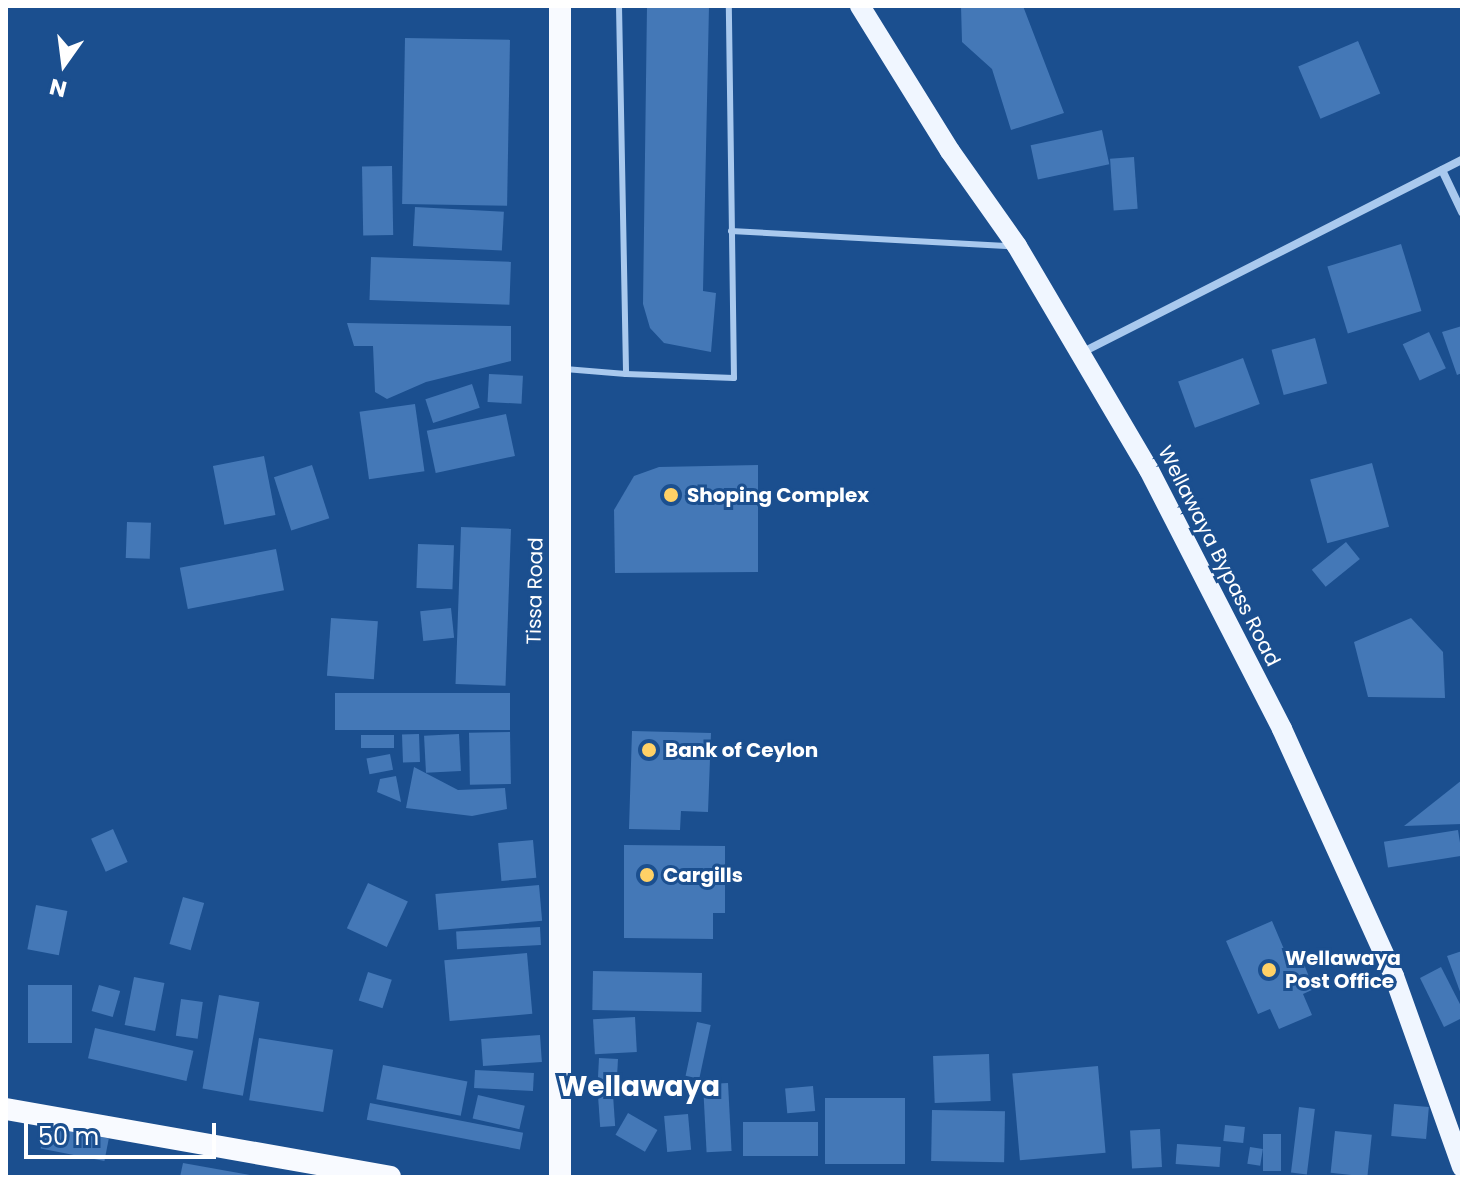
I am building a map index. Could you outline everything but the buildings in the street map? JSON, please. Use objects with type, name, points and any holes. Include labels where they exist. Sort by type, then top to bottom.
[{"type":"highway","name":"Tissa Road","points":[[560,6],[562,369],[557,687],[560,1177]]},
{"type":"highway","points":[[6,1109],[390,1177]]},
{"type":"main road","name":"Wellawaya Bypass Road","points":[[860,6],[950,151],[1017,246],[1149,470],[1282,729],[1394,976],[1462,1167]]},
{"type":"street","points":[[1079,353],[1462,160]]},
{"type":"street","points":[[1442,170],[1462,212]]},
{"type":"lane","points":[[619,6],[626,374]]},
{"type":"lane","points":[[562,369],[734,378],[729,6]]},
{"type":"lane","points":[[731,231],[1017,246]]},
{"type":"place","name":"Shoping Complex","points":[[671,495]]},
{"type":"place","name":"Bank of Ceylon","points":[[649,750]]},
{"type":"place","name":"Cargills","points":[[647,875]]},
{"type":"place","name":"Wellawaya Post Office","points":[[1269,970]]},
{"type":"district","name":"Wellawaya","points":[[639,1087]]}]
